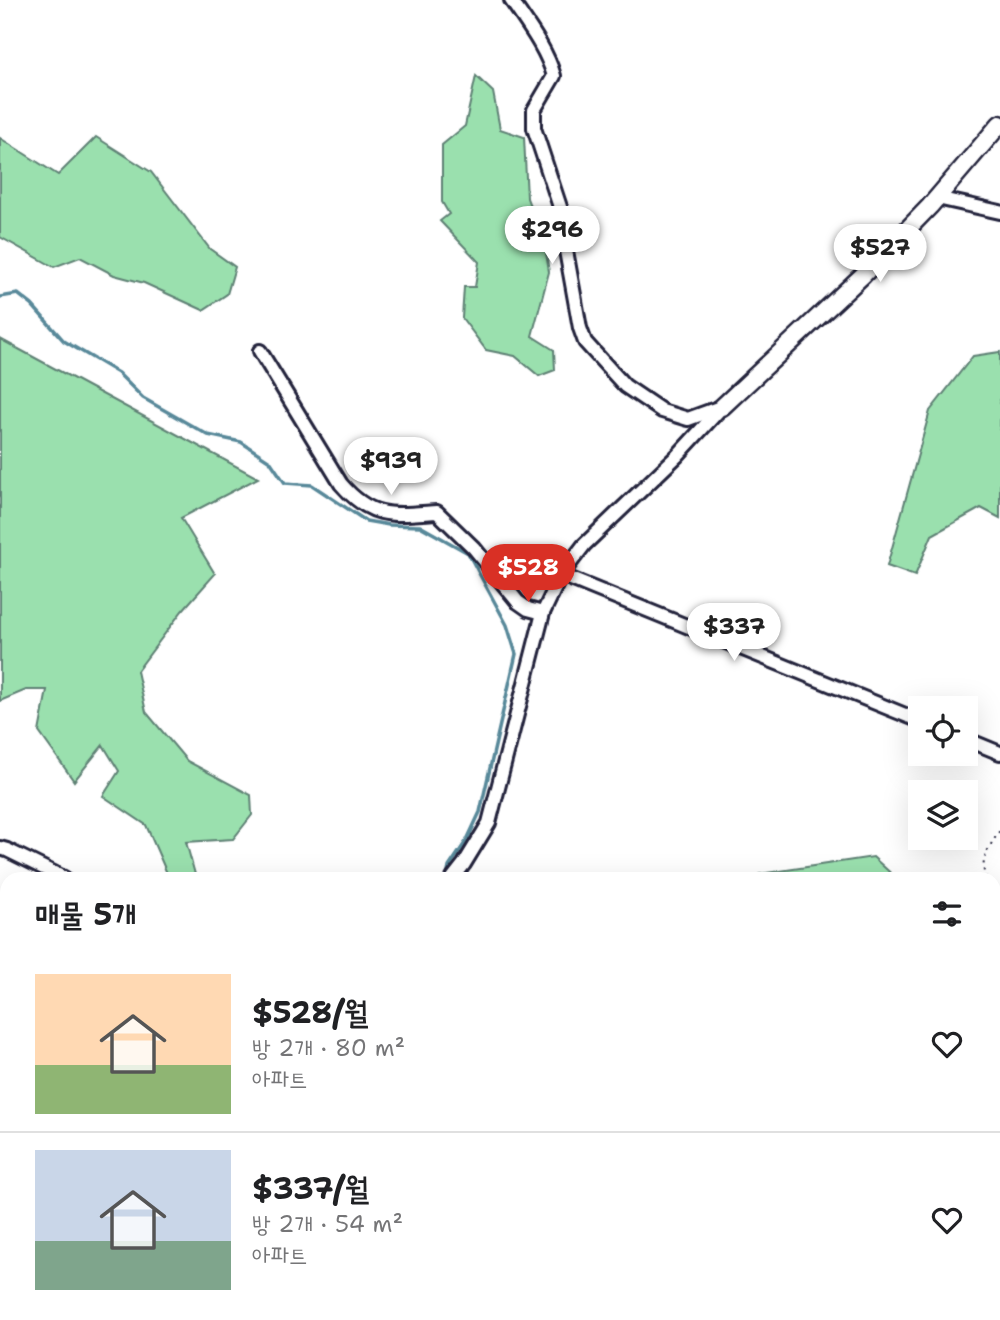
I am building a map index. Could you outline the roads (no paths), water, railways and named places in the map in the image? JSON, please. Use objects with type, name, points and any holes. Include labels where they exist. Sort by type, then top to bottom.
[{"type":"main road","points":[[722,407],[863,275],[937,198],[1000,124]]},
{"type":"street","points":[[511,0],[538,40],[551,64],[554,76],[534,110],[534,128],[561,210],[580,328],[585,342],[625,386],[662,411],[688,419],[722,407]]},
{"type":"street","points":[[937,198],[1000,212]]},
{"type":"street","points":[[260,351],[341,484],[354,499],[375,510],[397,515],[437,512],[474,548],[518,602],[528,609],[543,612]]},
{"type":"street","points":[[457,872],[489,823],[543,612],[561,575],[584,545],[677,456],[722,407]]},
{"type":"street","points":[[561,575],[908,715]]},
{"type":"street","points":[[978,744],[1000,753]]},
{"type":"street","points":[[0,848],[52,872]]},
{"type":"waterway","points":[[0,297],[18,294],[32,305],[64,341],[118,373],[143,398],[208,435],[241,442],[270,461],[285,483],[312,485],[366,521],[420,526],[468,553],[507,625],[516,654],[480,812],[448,872]]}]
